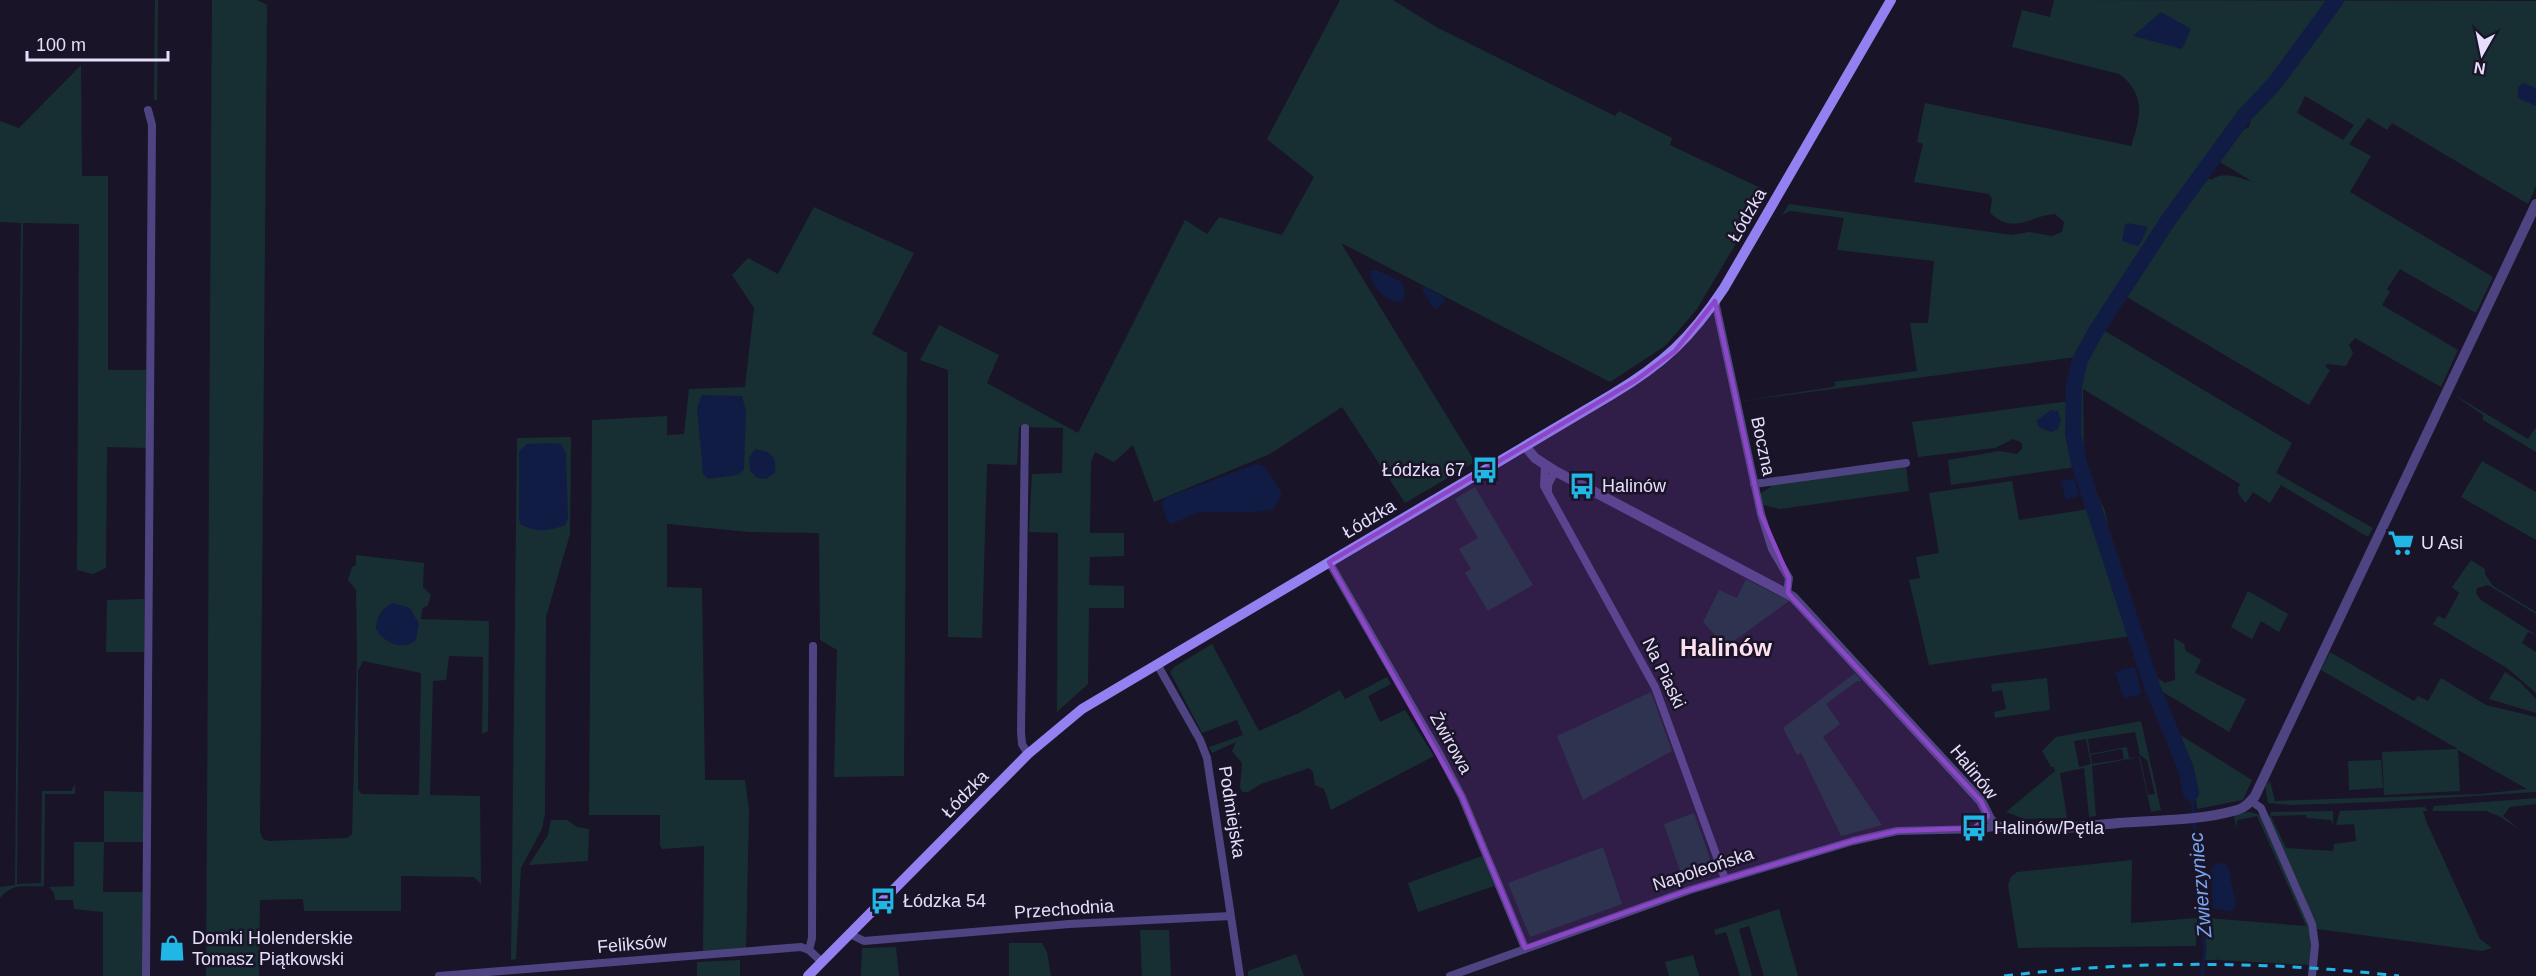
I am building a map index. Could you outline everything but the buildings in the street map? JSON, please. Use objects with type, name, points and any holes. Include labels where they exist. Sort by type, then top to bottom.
[{"type":"main road","name":"Łódzka","points":[[807,976],[1028,754],[1082,709],[1659,364],[1689,336],[1715,301],[1891,0]]},
{"type":"street","points":[[146,976],[152,125],[148,110]]},
{"type":"street","points":[[2312,976],[2315,945],[2312,924],[2256,805],[2536,204]]},
{"type":"street","name":"Boczna","points":[[1715,301],[1754,484],[1769,539],[1789,578],[1788,592]]},
{"type":"street","points":[[1025,428],[1022,739],[1028,754]]},
{"type":"street","name":"Halinów","points":[[1525,446],[1535,458],[1550,468],[1668,532],[1788,592],[1827,631],[1981,801],[1988,816],[1997,826]]},
{"type":"street","points":[[1754,484],[1906,463]]},
{"type":"street","name":"Na Piaski","points":[[1550,468],[1548,493],[1655,687],[1725,879]]},
{"type":"street","name":"Żwirowa","points":[[1329,562],[1462,797],[1526,948]]},
{"type":"street","points":[[813,646],[812,938],[808,950],[822,962]]},
{"type":"street","name":"Podmiejska","points":[[1157,664],[1200,740],[1207,758],[1240,976]]},
{"type":"street","name":"Napoleońska","points":[[1449,976],[1616,915],[1725,879],[1874,835],[1919,829],[1997,826],[2055,828],[2186,818],[2256,805]]},
{"type":"street","points":[[1974,828],[1988,816]]},
{"type":"street","name":"Przechodnia","points":[[850,934],[864,941],[1069,924],[1231,916]]},
{"type":"street","name":"Feliksów","points":[[439,976],[801,947],[808,950]]},
{"type":"highlighted area","points":[[1715,301],[1761,514],[1789,578],[1788,593],[1981,801],[1988,816],[1974,828],[1897,831],[1853,841],[1690,890],[1525,948],[1462,797],[1329,562],[1636,380],[1675,351]]},
{"type":"green space","points":[[155,0],[158,0],[157,100],[154,100]]},
{"type":"green space","points":[[212,0],[257,0],[267,5],[260,832],[263,839],[269,841],[347,838],[352,834],[357,657],[356,590],[348,580],[352,567],[356,565],[356,555],[424,563],[423,587],[431,595],[428,605],[422,609],[421,619],[489,621],[488,731],[482,734],[483,657],[449,656],[446,680],[433,681],[430,795],[480,796],[481,884],[474,877],[401,876],[401,911],[304,911],[303,899],[260,900],[259,976],[206,976]],"holes":[[[363,661],[421,673],[419,795],[362,794],[358,790],[358,671]]]},
{"type":"green space","points":[[1340,0],[1393,0],[1438,28],[1615,116],[1619,111],[1672,138],[1670,145],[1767,191],[1697,309],[1665,346],[1610,382],[1341,243],[1475,462],[1405,503],[1342,407],[1270,454],[1154,502],[1133,445],[1114,462],[1095,452],[1091,462],[1090,533],[1124,533],[1124,556],[1090,557],[1089,585],[1124,586],[1124,608],[1089,608],[1088,684],[1057,712],[1058,533],[1029,532],[1032,474],[1062,473],[1063,428],[1019,427],[1017,465],[987,464],[982,638],[948,637],[948,370],[920,360],[939,325],[999,355],[987,383],[1078,433],[1185,220],[1207,234],[1219,217],[1282,235],[1314,177],[1267,139]]},
{"type":"green space","points":[[2054,0],[2536,1],[2536,186],[2528,204],[2392,123],[2387,130],[2368,118],[2349,144],[2371,156],[2350,192],[2493,277],[2476,313],[2400,269],[2387,289],[2390,292],[2382,305],[2458,350],[2441,387],[2355,338],[2349,345],[2353,353],[2346,366],[2327,364],[2325,366],[2330,370],[2309,405],[2125,296],[2105,331],[2292,443],[2276,473],[2373,528],[2368,537],[2281,485],[2270,503],[2253,492],[2246,503],[2238,492],[2240,484],[2083,389],[2084,465],[2105,511],[2115,559],[2153,675],[2137,655],[2131,636],[1929,665],[1909,580],[1920,578],[1916,557],[1939,553],[1929,493],[2012,481],[2019,520],[2089,509],[2076,467],[1951,485],[1948,460],[2000,451],[2017,454],[2022,449],[2022,443],[2013,439],[1995,448],[1918,457],[1912,422],[2070,401],[2076,357],[1741,401],[1833,387],[1836,385],[1834,382],[1917,371],[1910,323],[1928,323],[1934,261],[1837,250],[1844,218],[1790,211],[1782,215],[1789,204],[2012,235],[2029,232],[2052,236],[2062,232],[2064,222],[2055,214],[2016,224],[2008,223],[1990,213],[1992,199],[1989,194],[1914,182],[1923,144],[1917,142],[1925,103],[2131,146],[2139,117],[2139,107],[2134,90],[2119,74],[2012,47],[2022,10],[2050,17]],"holes":[[[2328,6],[2334,10],[2293,64],[2253,109],[2249,127],[2245,129],[2236,124]],[[2305,96],[2354,125],[2343,140],[2297,113]],[[2210,156],[2253,182],[2226,175],[2211,180],[2198,172]]]},
{"type":"green space","points":[[81,65],[82,176],[108,176],[108,370],[146,370],[146,448],[107,447],[106,568],[93,574],[77,570],[79,224],[23,223],[17,884],[41,883],[42,791],[71,791],[75,784],[75,794],[45,794],[44,886],[15,887],[0,898],[0,887],[15,885],[21,223],[0,222],[0,121],[19,128]]},
{"type":"green space","points":[[814,207],[914,253],[872,334],[907,353],[904,776],[834,777],[837,650],[820,640],[819,533],[749,532],[667,524],[667,587],[702,588],[705,780],[745,780],[749,810],[746,948],[703,951],[704,846],[662,849],[660,815],[589,815],[592,420],[667,416],[667,435],[684,434],[689,389],[745,387],[754,308],[732,275],[748,258],[778,274]]},
{"type":"green space","points":[[2453,394],[2528,439],[2536,427],[2536,452],[2483,420],[2483,415]]},
{"type":"green space","points":[[571,437],[570,534],[546,617],[545,813],[542,829],[521,868],[516,959],[511,960],[517,438]]},
{"type":"green space","points":[[2482,461],[2536,492],[2536,540],[2461,497]]},
{"type":"green space","points":[[1906,466],[1909,491],[1780,509],[1763,505],[1760,494],[1773,485]]},
{"type":"green space","points":[[1475,487],[1533,585],[1488,611],[1465,573],[1471,569],[1459,549],[1478,538],[1455,499]]},
{"type":"green space","points":[[2471,560],[2485,569],[2485,574],[2493,586],[2536,612],[2536,614],[2488,585],[2477,588],[2476,593],[2481,600],[2536,635],[2528,632],[2522,643],[2536,652],[2536,693],[2507,668],[2433,624],[2438,616],[2445,619],[2459,593],[2452,587]]},
{"type":"green space","points":[[1746,579],[1789,601],[1726,647],[1703,622],[1719,590],[1737,598]]},
{"type":"green space","points":[[2248,591],[2288,614],[2279,632],[2261,621],[2252,639],[2231,627]]},
{"type":"green space","points":[[144,599],[144,652],[106,652],[107,600]]},
{"type":"green space","points":[[2174,638],[2184,644],[2186,651],[2201,660],[2195,673],[2246,699],[2229,732],[2158,689],[2153,675],[2165,683],[2175,680]]},
{"type":"green space","points":[[1212,644],[1259,731],[1299,713],[1340,690],[1345,699],[1387,677],[1391,684],[1368,696],[1380,722],[1405,710],[1434,756],[1331,810],[1324,789],[1315,785],[1313,772],[1309,768],[1261,784],[1248,792],[1242,792],[1240,787],[1242,763],[1232,751],[1236,742],[1212,753],[1209,747],[1243,735],[1237,720],[1202,733],[1170,672],[1174,667]]},
{"type":"green space","points":[[2330,652],[2414,701],[2418,696],[2428,701],[2441,678],[2486,705],[2536,717],[2536,792],[2379,802],[2292,805],[2268,803],[2265,786],[2270,781],[2275,801],[2480,794],[2527,789],[2458,750],[2460,791],[2384,795],[2382,752],[2458,749],[2321,670]]},
{"type":"green space","points":[[2505,672],[2520,682],[2536,699],[2536,713],[2489,699]]},
{"type":"green space","points":[[1855,673],[1862,681],[1857,681],[1826,704],[1840,724],[1823,737],[1882,825],[1841,836],[1801,753],[1797,755],[1783,728]]},
{"type":"green space","points":[[2047,678],[2050,710],[1995,718],[1994,712],[2006,709],[2002,690],[1992,692],[1991,684]]},
{"type":"green space","points":[[1651,692],[1672,751],[1583,800],[1557,736]]},
{"type":"green space","points":[[2141,721],[2161,810],[2151,812],[2139,757],[2148,795],[2155,794],[2147,760],[2140,755],[2135,732],[2088,739],[2090,754],[2127,747],[2129,758],[2138,757],[2092,766],[2096,816],[2089,817],[2084,768],[2060,773],[2067,818],[2025,819],[2006,812],[2055,771],[2042,751],[2056,737]],"holes":[[[2086,739],[2091,764],[2079,767],[2074,741]],[[2122,749],[2124,759],[2092,764],[2091,755]]]},
{"type":"green space","points":[[2177,733],[2252,780],[2243,800],[2197,809],[2193,777]]},
{"type":"green space","points":[[2381,760],[2383,788],[2349,790],[2348,761]]},
{"type":"green space","points":[[104,791],[143,792],[143,842],[104,842]]},
{"type":"green space","points":[[2536,798],[2536,804],[2510,807],[2503,816],[2522,831],[2499,816],[2486,811],[2432,811],[2434,806]]},
{"type":"green space","points":[[2425,807],[2427,811],[2423,811],[2426,821],[2480,939],[2492,948],[2482,951],[2317,929],[2269,819],[2271,812],[2333,811],[2333,825],[2331,820],[2307,818],[2306,815],[2271,816],[2286,848],[2333,851],[2334,844],[2356,841],[2354,824],[2336,825],[2340,811]]},
{"type":"green space","points":[[2250,812],[2260,815],[2306,917],[2311,938],[2310,965],[2218,960],[2217,956],[2217,960],[2205,960],[2207,918],[2306,926],[2257,816],[2237,820],[2237,828],[2235,814]]},
{"type":"green space","points":[[1694,813],[1715,873],[1684,883],[1664,824]]},
{"type":"green space","points":[[551,820],[567,820],[577,827],[589,829],[588,861],[529,865],[548,835]]},
{"type":"green space","points":[[74,842],[104,842],[103,892],[143,892],[142,976],[103,976],[103,912],[74,909],[73,900],[55,900],[54,893],[49,887],[74,886]]},
{"type":"green space","points":[[1603,847],[1622,904],[1530,937],[1508,883]]},
{"type":"green space","points":[[1482,856],[1494,886],[1418,912],[1408,883]]},
{"type":"green space","points":[[2132,860],[2131,923],[2197,918],[2196,946],[2018,948],[2008,885],[2011,877],[2017,872]]},
{"type":"green space","points":[[1779,909],[1798,976],[1764,976],[1749,926],[1739,929],[1752,976],[1740,976],[1726,932],[1716,935],[1729,976],[1714,930]]},
{"type":"green space","points":[[1140,930],[1169,930],[1171,976],[1142,976]]},
{"type":"green space","points":[[1009,943],[1042,943],[1047,952],[1051,976],[1009,976]]},
{"type":"green space","points":[[896,947],[899,976],[861,976],[862,948]]},
{"type":"green space","points":[[1296,954],[1304,976],[1248,976],[1248,971]]},
{"type":"green space","points":[[1693,955],[1699,976],[1669,976],[1665,962]]},
{"type":"green space","points":[[740,960],[740,976],[697,976],[697,962]]},
{"type":"water","points":[[2161,12],[2191,29],[2182,49],[2133,36]]},
{"type":"water","points":[[2523,83],[2536,88],[2536,106],[2518,98],[2518,87]]},
{"type":"water","points":[[2127,223],[2148,227],[2137,246],[2122,241]]},
{"type":"water","points":[[1375,270],[1401,283],[1404,288],[1403,301],[1392,300],[1376,288],[1370,271]]},
{"type":"water","points":[[1424,286],[1446,299],[1438,308],[1434,309],[1422,289]]},
{"type":"water","points":[[702,395],[742,396],[746,411],[744,470],[737,475],[708,479],[703,474],[697,408]]},
{"type":"water","points":[[2051,410],[2058,411],[2061,421],[2057,430],[2051,432],[2040,428],[2036,421]]},
{"type":"water","points":[[527,444],[561,444],[566,453],[568,518],[565,525],[560,527],[537,530],[520,524],[519,451]]},
{"type":"water","points":[[755,449],[769,453],[774,459],[775,473],[766,479],[757,478],[750,471],[749,458]]},
{"type":"water","points":[[1256,464],[1265,467],[1282,493],[1274,509],[1255,512],[1198,512],[1172,524],[1167,521],[1162,504],[1165,498]]},
{"type":"water","points":[[2074,479],[2079,496],[2066,500],[2061,481]]},
{"type":"water","points":[[393,603],[410,608],[419,624],[416,640],[411,644],[400,645],[389,642],[376,629],[380,613]]},
{"type":"water","points":[[2132,667],[2136,670],[2141,692],[2140,695],[2124,698],[2115,672]]},
{"type":"water","points":[[2218,862],[2228,866],[2236,905],[2231,912],[2213,908],[2211,868]]},
{"type":"waterway","points":[[2191,793],[2186,769],[2152,686],[2079,463],[2073,434],[2074,385],[2080,360],[2096,331],[2169,219],[2244,116],[2275,83],[2336,0]]},
{"type":"waterway","name":"Zwierzyniec","points":[[2191,793],[2194,815]]},
{"type":"waterway","name":"Zwierzyniec","points":[[2194,822],[2205,948],[2202,976]]},
{"type":"railway","points":[[2004,976],[2103,967],[2202,964],[2300,967],[2399,976]]},
{"type":"place","name":"Łódzka 67","points":[[1485,470]]},
{"type":"place","name":"Halinów","points":[[1582,486]]},
{"type":"place","name":"U Asi","points":[[2401,543]]},
{"type":"place","name":"Halinów/Pętla","points":[[1974,828]]},
{"type":"place","name":"Łódzka 54","points":[[883,901]]},
{"type":"place","name":"Domki Holenderskie Tomasz Piątkowski","points":[[172,948]]},
{"type":"district","name":"Halinów","points":[[1726,647]]}]
